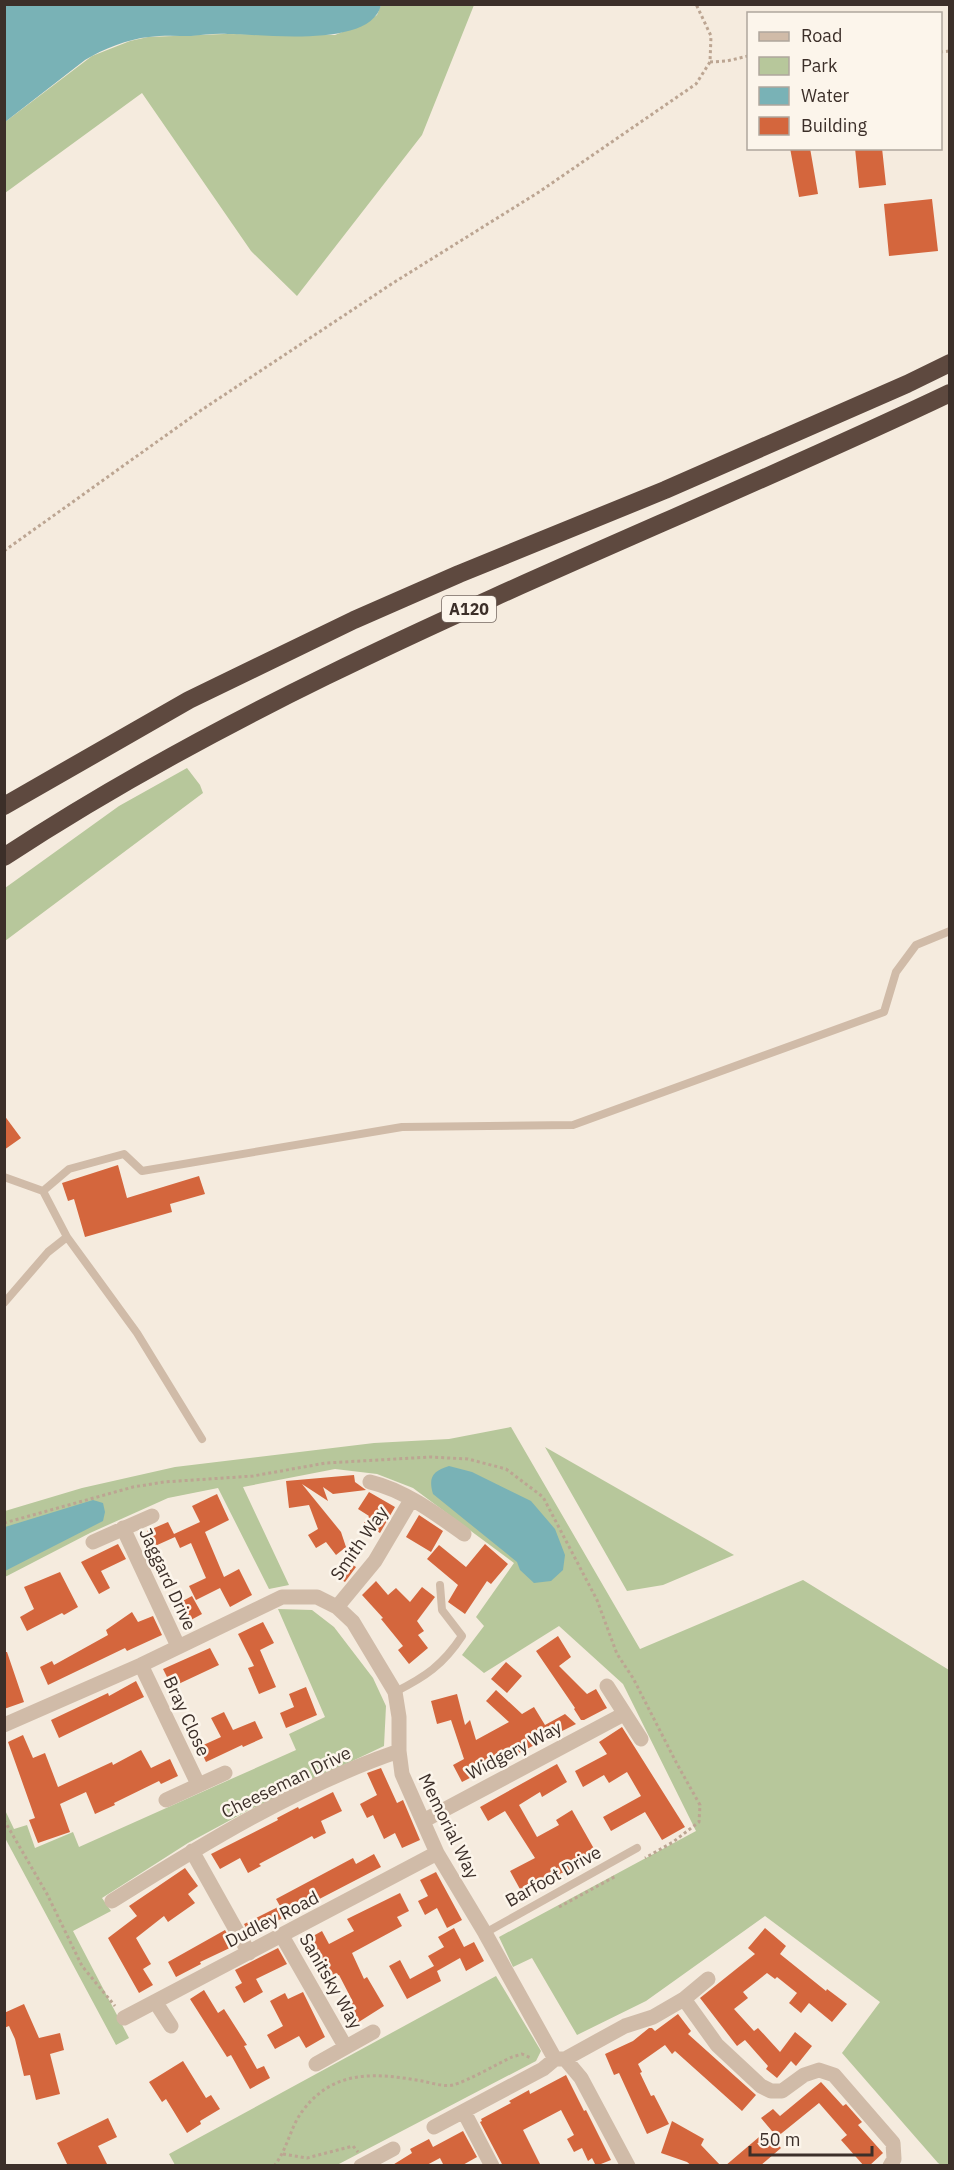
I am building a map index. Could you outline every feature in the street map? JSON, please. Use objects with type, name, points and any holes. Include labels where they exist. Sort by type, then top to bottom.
[{"type":"highway","name":"A120","points":[[4,806],[189,700],[354,620],[459,574],[665,490],[950,363]]},
{"type":"highway","name":"A120","points":[[4,857],[83,806],[228,724],[387,645],[869,432],[950,393]]},
{"type":"street","name":"Smith Way","points":[[370,1482],[388,1486],[438,1515],[464,1534]]},
{"type":"street","name":"Smith Way","points":[[337,1607],[375,1561],[411,1500]]},
{"type":"street","name":"Jaggard Drive","points":[[93,1542],[152,1516]]},
{"type":"street","name":"Jaggard Drive","points":[[123,1528],[178,1646]]},
{"type":"street","name":"Memorial Way","points":[[4,1725],[141,1665],[282,1597],[317,1597],[337,1607],[353,1622],[395,1692],[399,1717],[402,1774],[437,1853],[485,1933],[554,2062],[581,2078],[628,2166]]},
{"type":"street","name":"Bray Close","points":[[141,1665],[198,1784]]},
{"type":"street","points":[[607,1686],[641,1739]]},
{"type":"street","name":"Widgery Way","points":[[423,1821],[624,1714]]},
{"type":"street","name":"Cheeseman Drive","points":[[112,1901],[192,1851],[280,1802],[399,1751]]},
{"type":"street","name":"Bray Close","points":[[166,1800],[225,1773]]},
{"type":"street","points":[[192,1851],[249,1953]]},
{"type":"street","name":"Dudley Road","points":[[124,2018],[437,1853]]},
{"type":"street","name":"Sanitsky Way","points":[[282,1936],[345,2046]]},
{"type":"street","points":[[434,2127],[625,2026],[653,2017],[684,1999],[708,1979]]},
{"type":"street","points":[[684,1999],[717,2045],[760,2086],[771,2091],[782,2091],[804,2076],[819,2070],[834,2075],[893,2143],[894,2159],[890,2166]]},
{"type":"street","points":[[156,2003],[171,2026]]},
{"type":"street","name":"Sanitsky Way","points":[[316,2064],[373,2032]]},
{"type":"street","points":[[464,2112],[492,2166]]},
{"type":"street","points":[[362,2165],[393,2149]]},
{"type":"lane","points":[[43,1191],[69,1169],[124,1154],[142,1171],[402,1127],[573,1125],[884,1012],[896,972],[916,945],[950,931]]},
{"type":"lane","points":[[4,1178],[43,1191],[67,1237],[137,1333],[202,1438]]},
{"type":"lane","points":[[4,1303],[48,1252],[67,1237]]},
{"type":"lane","points":[[395,1692],[424,1678],[449,1656],[462,1636],[441,1610],[440,1585]]},
{"type":"lane","name":"Barfoot Drive","points":[[485,1933],[637,1848]]},
{"type":"path","points":[[4,551],[200,411],[393,284],[539,192],[696,84],[710,62],[711,36],[696,4]]},
{"type":"path","points":[[710,62],[747,56]]},
{"type":"path","points":[[4,1820],[47,1894],[82,1966],[124,2018]]},
{"type":"path","points":[[274,2166],[283,2154],[303,2109],[329,2085],[371,2074],[453,2085],[522,2054],[554,2062]]},
{"type":"path","points":[[283,2154],[307,2158],[353,2146],[357,2150],[362,2165]]},
{"type":"green space","points":[[381,5],[474,5],[422,135],[297,296],[251,251],[142,93],[5,193],[5,122],[92,56],[130,41],[148,37],[224,34],[335,35],[367,22],[377,15]]},
{"type":"green space","points":[[187,768],[203,793],[5,941],[5,888],[119,806]]},
{"type":"green space","points":[[511,1427],[640,1649],[803,1580],[949,1670],[949,2165],[938,2163],[842,2053],[880,2002],[765,1916],[646,2001],[577,2035],[532,1958],[513,1967],[499,1937],[696,1831],[623,1684],[559,1626],[484,1673],[462,1655],[484,1626],[476,1617],[514,1563],[413,1488],[377,1474],[335,1469],[243,1487],[289,1585],[269,1589],[218,1488],[168,1498],[90,1533],[5,1577],[5,1511],[82,1488],[175,1467],[374,1443],[449,1439]]},
{"type":"green space","points":[[545,1447],[734,1555],[663,1585],[627,1591]]},
{"type":"green space","points":[[278,1609],[312,1610],[334,1627],[373,1678],[386,1706],[384,1746],[249,1810],[188,1843],[102,1898],[111,1911],[73,1931],[129,2038],[116,2045],[5,1838],[4,1808],[14,1829],[27,1825],[35,1848],[73,1832],[79,1847],[296,1750],[289,1734],[325,1717]]},
{"type":"green space","points":[[496,1976],[541,2051],[536,2061],[337,2165],[175,2165],[169,2154]]},
{"type":"water","points":[[5,4],[381,5],[373,19],[358,28],[337,34],[288,36],[209,34],[160,36],[124,42],[85,60],[5,122]]},
{"type":"water","points":[[449,1466],[472,1472],[531,1501],[555,1529],[565,1555],[563,1570],[551,1581],[534,1583],[520,1570],[517,1562],[433,1494],[431,1483],[433,1476],[439,1470]]},
{"type":"water","points":[[93,1500],[103,1503],[105,1512],[103,1521],[5,1571],[5,1527]]},
{"type":"building","points":[[790,150],[810,150],[818,194],[799,197]]},
{"type":"building","points":[[855,150],[882,150],[886,185],[859,188]]},
{"type":"building","points":[[932,199],[938,251],[889,256],[884,204]]},
{"type":"building","points":[[4,1115],[21,1138],[4,1150]]},
{"type":"building","points":[[118,1165],[127,1198],[199,1176],[205,1194],[170,1204],[172,1212],[85,1237],[74,1199],[68,1201],[62,1183]]},
{"type":"building","points":[[354,1475],[355,1482],[366,1490],[333,1494],[323,1487],[328,1501],[302,1484],[341,1532],[346,1547],[336,1555],[326,1542],[316,1548],[308,1535],[318,1529],[309,1505],[289,1508],[286,1481]]},
{"type":"building","points":[[369,1492],[395,1507],[380,1533],[364,1523],[369,1516],[358,1509]]},
{"type":"building","points":[[217,1494],[229,1520],[205,1532],[224,1577],[239,1569],[252,1595],[230,1607],[220,1588],[196,1600],[189,1586],[206,1578],[191,1543],[180,1548],[175,1537],[155,1546],[147,1531],[168,1522],[174,1534],[200,1522],[192,1506]]},
{"type":"building","points":[[419,1515],[443,1531],[431,1552],[406,1537]]},
{"type":"building","points":[[118,1544],[126,1559],[101,1571],[110,1588],[99,1594],[81,1562]]},
{"type":"building","points":[[485,1544],[508,1564],[491,1584],[487,1581],[465,1614],[448,1602],[458,1585],[427,1559],[439,1545],[466,1567]]},
{"type":"building","points":[[343,1559],[356,1567],[345,1582],[334,1575]]},
{"type":"building","points":[[60,1572],[78,1607],[27,1631],[20,1617],[34,1609],[24,1587]]},
{"type":"building","points":[[376,1581],[388,1595],[396,1588],[410,1602],[422,1587],[435,1597],[417,1621],[424,1631],[418,1635],[428,1648],[409,1664],[398,1650],[403,1646],[381,1619],[383,1618],[362,1595]]},
{"type":"building","points":[[192,1596],[202,1614],[189,1621],[179,1603]]},
{"type":"building","points":[[132,1612],[138,1622],[153,1616],[162,1635],[127,1651],[125,1648],[48,1685],[40,1667],[52,1661],[54,1665],[108,1635],[106,1630]]},
{"type":"building","points":[[263,1622],[274,1643],[260,1650],[276,1687],[259,1694],[248,1668],[254,1666],[238,1634]]},
{"type":"building","points":[[558,1636],[571,1657],[559,1666],[587,1694],[596,1689],[607,1708],[584,1720],[581,1720],[536,1651]]},
{"type":"building","points":[[210,1648],[219,1665],[172,1687],[163,1669]]},
{"type":"building","points":[[4,1652],[7,1652],[24,1702],[4,1709]]},
{"type":"building","points":[[506,1662],[522,1676],[507,1693],[491,1679]]},
{"type":"building","points":[[136,1681],[144,1697],[59,1738],[51,1720],[108,1693],[109,1696]]},
{"type":"building","points":[[306,1687],[317,1715],[286,1728],[280,1713],[294,1707],[289,1694]]},
{"type":"building","points":[[496,1690],[522,1714],[534,1707],[545,1725],[565,1714],[576,1724],[462,1782],[453,1765],[464,1759],[451,1720],[437,1724],[431,1701],[457,1694],[465,1725],[470,1720],[476,1740],[509,1722],[486,1701]]},
{"type":"building","points":[[224,1712],[233,1730],[255,1721],[263,1738],[206,1762],[199,1747],[221,1737],[211,1718]]},
{"type":"building","points":[[622,1727],[685,1827],[662,1840],[645,1812],[611,1831],[603,1817],[641,1796],[627,1772],[609,1783],[604,1775],[583,1787],[575,1771],[607,1754],[599,1742]]},
{"type":"building","points":[[23,1735],[33,1758],[45,1753],[58,1787],[112,1762],[113,1765],[141,1750],[151,1768],[170,1759],[178,1776],[161,1784],[159,1781],[95,1814],[86,1792],[60,1804],[70,1832],[38,1843],[29,1820],[35,1818],[8,1742]]},
{"type":"building","points":[[557,1764],[567,1782],[542,1797],[540,1792],[519,1805],[537,1837],[559,1825],[556,1820],[572,1810],[597,1854],[565,1874],[564,1872],[521,1891],[510,1871],[535,1858],[505,1811],[488,1821],[480,1807]]},
{"type":"building","points":[[381,1768],[397,1803],[403,1800],[420,1840],[402,1848],[395,1833],[384,1839],[373,1815],[367,1818],[360,1804],[377,1795],[367,1773]]},
{"type":"building","points":[[333,1792],[342,1811],[321,1821],[326,1833],[314,1839],[312,1836],[259,1864],[261,1866],[248,1873],[240,1858],[220,1869],[211,1854],[278,1820],[277,1818],[298,1807],[299,1809]]},
{"type":"building","points":[[374,1854],[381,1867],[251,1937],[244,1924],[280,1906],[276,1899],[353,1858],[356,1864]]},
{"type":"building","points":[[185,1868],[198,1886],[188,1894],[195,1903],[168,1922],[164,1916],[136,1938],[151,1964],[143,1969],[153,1985],[139,1993],[108,1938],[137,1916],[129,1906]]},
{"type":"building","points":[[436,1872],[462,1920],[447,1928],[437,1908],[425,1915],[418,1901],[428,1896],[420,1880]]},
{"type":"building","points":[[400,1893],[409,1911],[397,1917],[402,1926],[352,1953],[364,1979],[367,1977],[384,2006],[354,2025],[342,2006],[352,2000],[339,1975],[327,1981],[306,1940],[322,1931],[329,1944],[354,1931],[347,1919]]},
{"type":"building","points":[[454,1928],[464,1947],[474,1942],[484,1961],[466,1971],[460,1958],[437,1971],[441,1981],[407,1999],[389,1966],[400,1960],[410,1979],[434,1966],[428,1956],[444,1947],[438,1937]]},
{"type":"building","points":[[765,1928],[786,1946],[780,1954],[826,1991],[827,1989],[847,2004],[832,2022],[809,2003],[801,2013],[789,2003],[797,1993],[777,1977],[775,1979],[767,1973],[743,1992],[748,1998],[734,2009],[754,2031],[758,2028],[780,2052],[795,2032],[812,2046],[796,2066],[791,2061],[777,2078],[766,2069],[768,2066],[745,2040],[737,2046],[700,1998],[755,1954],[748,1948]]},
{"type":"building","points":[[225,1930],[234,1946],[200,1962],[201,1964],[176,1977],[168,1962]]},
{"type":"building","points":[[278,1948],[287,1964],[256,1979],[263,1992],[244,2003],[235,1987],[242,1983],[235,1970]]},
{"type":"building","points":[[204,1990],[218,2013],[224,2009],[247,2045],[244,2046],[257,2069],[264,2066],[270,2078],[250,2089],[231,2055],[227,2057],[190,1999]]},
{"type":"building","points":[[303,1992],[325,2037],[306,2048],[299,2036],[275,2049],[267,2035],[283,2026],[270,2001],[285,1993],[288,1999]]},
{"type":"building","points":[[24,2004],[39,2038],[60,2033],[64,2050],[50,2054],[60,2094],[36,2100],[30,2075],[24,2076],[15,2039],[9,2026],[4,2028],[4,2013]]},
{"type":"building","points":[[678,2014],[691,2031],[688,2034],[756,2095],[742,2111],[675,2051],[672,2054],[665,2045],[638,2064],[651,2096],[654,2095],[669,2124],[647,2134],[619,2073],[614,2075],[605,2054],[633,2041],[649,2028],[655,2031]]},
{"type":"building","points":[[183,2061],[206,2098],[211,2095],[220,2109],[200,2121],[201,2124],[187,2133],[166,2099],[162,2102],[149,2082]]},
{"type":"building","points":[[566,2075],[611,2160],[596,2166],[592,2158],[588,2161],[582,2148],[574,2152],[567,2139],[574,2135],[561,2110],[523,2130],[541,2166],[503,2166],[480,2122],[481,2119],[511,2103],[509,2101],[529,2090],[530,2094]]},
{"type":"building","points":[[821,2082],[843,2106],[846,2104],[862,2122],[858,2125],[883,2153],[869,2166],[864,2166],[841,2140],[847,2135],[819,2103],[777,2137],[761,2118],[773,2109],[780,2116]]},
{"type":"building","points":[[108,2118],[117,2137],[98,2146],[108,2166],[68,2166],[57,2143]]},
{"type":"building","points":[[672,2121],[704,2139],[701,2145],[721,2166],[692,2166],[661,2153]]},
{"type":"building","points":[[463,2131],[477,2157],[461,2166],[444,2166],[440,2158],[425,2166],[391,2166],[412,2153],[410,2149],[429,2139],[433,2147]]},
{"type":"building","points":[[766,2131],[781,2148],[760,2166],[725,2166]]}]
